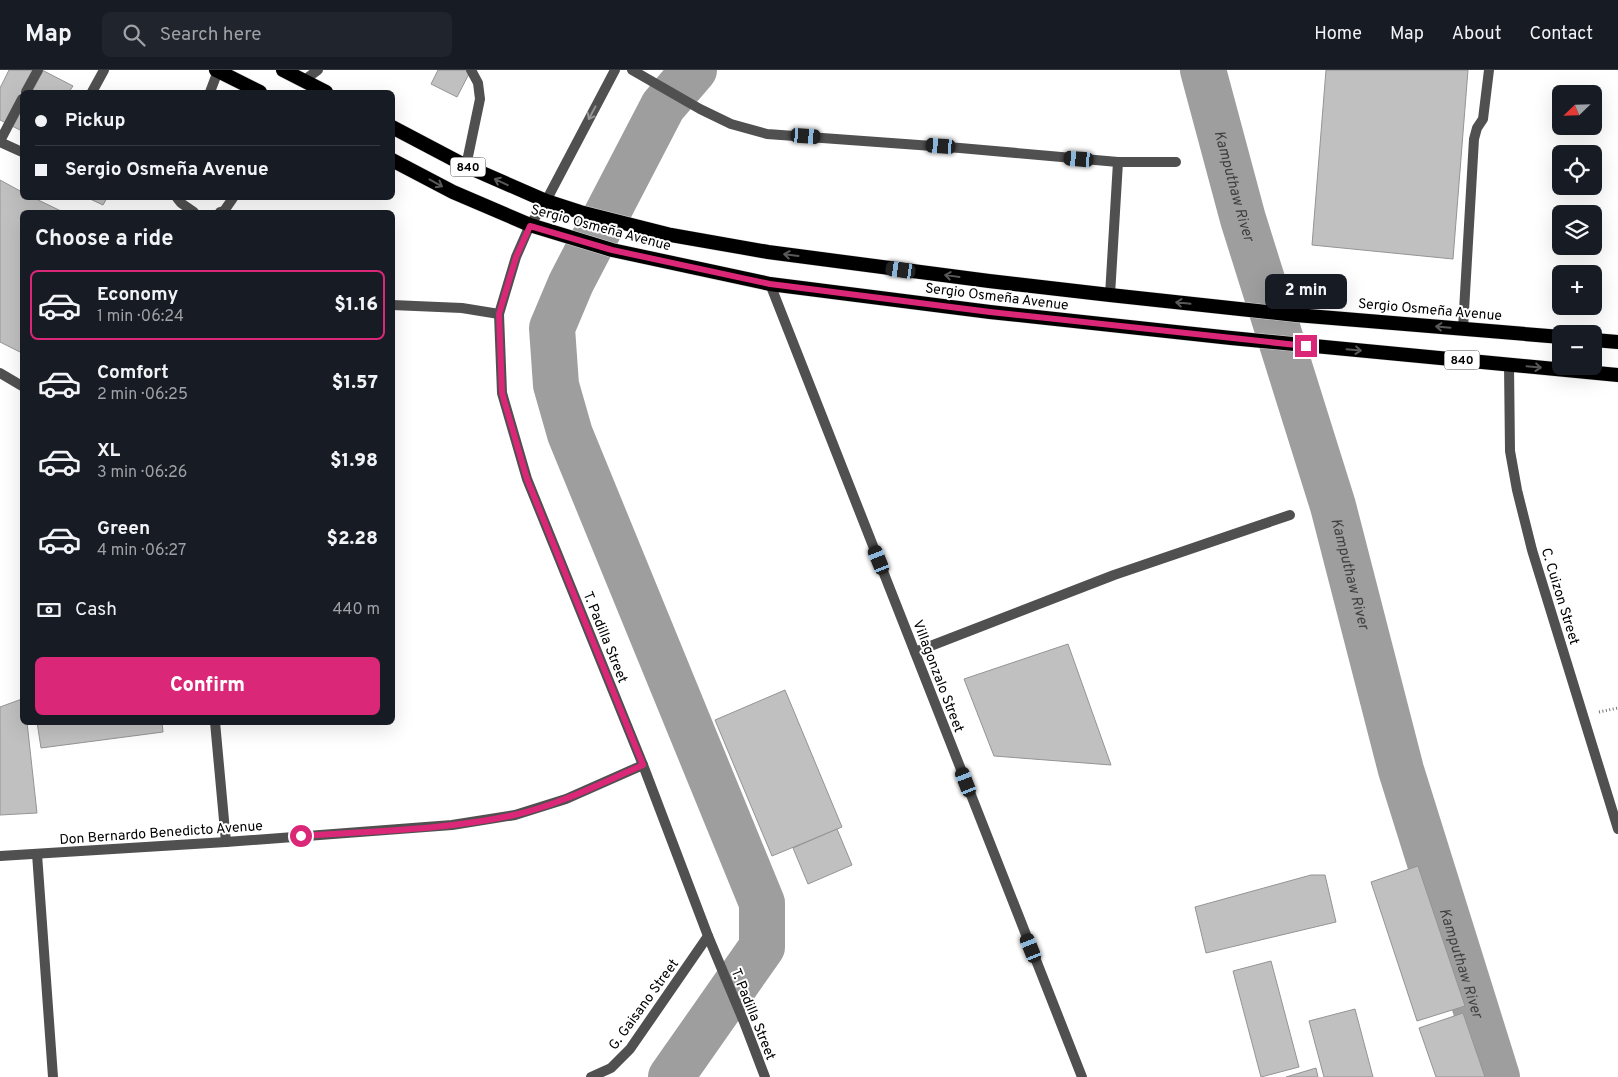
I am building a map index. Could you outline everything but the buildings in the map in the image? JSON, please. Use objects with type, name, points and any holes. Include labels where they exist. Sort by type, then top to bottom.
[{"type":"highway","points":[[283,70],[322,90]]},
{"type":"highway","points":[[217,71],[256,90]]},
{"type":"highway","name":"Sergio Osmeña Avenue","points":[[395,130],[466,166],[546,201],[580,212],[671,235],[768,252],[1110,295],[1296,315],[1552,336]]},
{"type":"highway","name":"Sergio Osmeña Avenue","points":[[395,162],[453,192],[530,226],[612,250],[770,284],[1231,338],[1618,375]]},
{"type":"highway","points":[[1602,341],[1618,342]]},
{"type":"street","points":[[27,90],[38,70]]},
{"type":"street","points":[[93,90],[104,70]]},
{"type":"street","points":[[303,81],[318,70]]},
{"type":"street","points":[[466,166],[480,99],[478,83],[471,70]]},
{"type":"street","name":"T. Padilla Street","points":[[615,70],[546,201],[530,226],[516,257],[499,314],[502,393],[527,479],[643,765],[764,1077]]},
{"type":"street","points":[[632,70],[700,109],[731,124],[767,134],[1118,162],[1176,162]]},
{"type":"street","points":[[1463,328],[1474,138],[1477,128],[1483,119],[1489,70]]},
{"type":"street","points":[[211,90],[217,71]]},
{"type":"street","points":[[20,103],[0,142],[20,151]]},
{"type":"street","points":[[1110,295],[1118,162]]},
{"type":"street","points":[[179,200],[191,210]]},
{"type":"street","name":"Villagonzalo Street","points":[[770,284],[1082,1077]]},
{"type":"street","points":[[395,305],[462,308],[499,314]]},
{"type":"street","name":"C. Cuizon Street","points":[[1509,365],[1510,451],[1517,490],[1532,550],[1618,830]]},
{"type":"street","points":[[0,373],[20,385]]},
{"type":"street","points":[[915,652],[1114,575],[1290,515]]},
{"type":"street","points":[[215,725],[226,842]]},
{"type":"street","name":"Don Bernardo Benedicto Avenue","points":[[0,856],[452,825],[515,814],[566,799],[643,765]]},
{"type":"street","points":[[38,854],[53,1077]]},
{"type":"street","name":"G. Gaisano Street","points":[[591,1077],[611,1068],[630,1049],[708,936]]},
{"type":"waterway","points":[[671,1077],[762,947],[762,903],[570,434],[556,385],[552,328],[571,283],[663,106],[694,70]]},
{"type":"waterway","name":"Kamputhaw River","points":[[1203,70],[1243,219],[1333,506],[1401,770],[1497,1077]]},
{"type":"route","points":[[301,836],[452,825],[515,814],[566,799],[643,765],[527,479],[502,393],[499,314],[516,257],[530,226],[612,250],[770,284],[990,312],[1306,346]]}]
